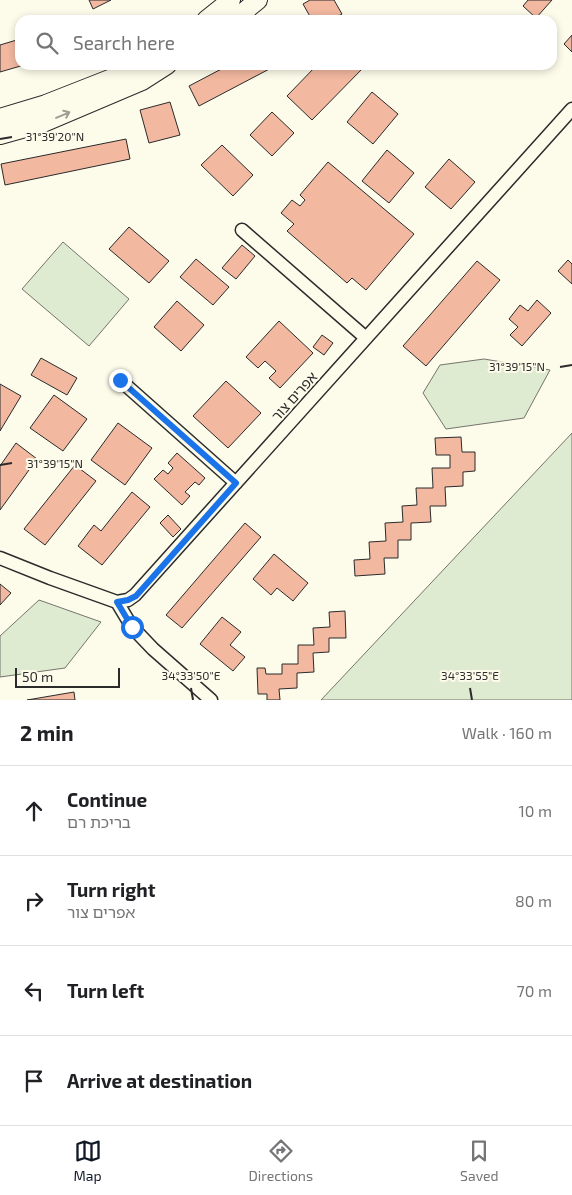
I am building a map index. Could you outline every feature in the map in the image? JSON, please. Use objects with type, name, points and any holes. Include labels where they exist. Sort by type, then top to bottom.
[{"type":"street","points":[[212,15],[231,0]]},
{"type":"street","points":[[240,15],[258,0]]},
{"type":"street","points":[[0,118],[46,104],[131,70]]},
{"type":"street","points":[[0,136],[43,123],[142,81],[159,70]]},
{"type":"street","name":"אפרים צור","points":[[117,602],[136,596],[572,109]]},
{"type":"street","points":[[242,230],[366,338]]},
{"type":"street","points":[[120,380],[236,483]]},
{"type":"street","points":[[0,558],[117,602],[132,627],[153,649],[211,700]]},
{"type":"green space","points":[[63,242],[129,299],[89,346],[22,289]]},
{"type":"green space","points":[[484,359],[550,370],[524,418],[446,429],[423,393],[440,365]]},
{"type":"green space","points":[[572,433],[572,700],[321,700]]},
{"type":"green space","points":[[39,600],[101,622],[65,668],[0,677],[0,636]]},
{"type":"building","points":[[89,0],[111,0],[93,9]]},
{"type":"building","points":[[310,0],[334,0],[342,14],[309,15],[303,4]]},
{"type":"building","points":[[528,0],[552,0],[539,15],[533,15],[523,6]]},
{"type":"building","points":[[572,35],[572,52],[564,44]]},
{"type":"building","points":[[15,40],[15,68],[0,72],[0,45]]},
{"type":"building","points":[[219,70],[267,70],[199,106],[189,86]]},
{"type":"building","points":[[312,70],[361,70],[312,120],[287,96]]},
{"type":"building","points":[[372,92],[398,114],[373,144],[347,122]]},
{"type":"building","points":[[170,102],[180,135],[149,143],[140,110]]},
{"type":"building","points":[[272,112],[294,133],[272,156],[250,135]]},
{"type":"building","points":[[126,139],[130,159],[5,185],[1,164]]},
{"type":"building","points":[[222,145],[253,175],[233,196],[201,165]]},
{"type":"building","points":[[387,150],[414,173],[389,203],[362,181]]},
{"type":"building","points":[[449,159],[475,182],[451,209],[425,187]]},
{"type":"building","points":[[328,162],[414,234],[366,290],[352,278],[347,283],[287,231],[294,224],[281,213],[292,200],[300,206],[305,200],[300,195]]},
{"type":"building","points":[[129,227],[169,261],[149,283],[109,249]]},
{"type":"building","points":[[242,245],[255,256],[236,279],[222,268]]},
{"type":"building","points":[[196,259],[229,287],[213,305],[180,277]]},
{"type":"building","points":[[568,260],[572,264],[572,284],[558,271]]},
{"type":"building","points":[[477,261],[500,280],[426,366],[403,346]]},
{"type":"building","points":[[537,300],[551,313],[522,346],[510,335],[518,327],[509,319],[520,305],[528,311]]},
{"type":"building","points":[[177,301],[204,325],[181,351],[154,327]]},
{"type":"building","points":[[279,321],[313,353],[280,388],[269,378],[276,371],[265,361],[258,368],[246,357]]},
{"type":"building","points":[[322,335],[333,343],[324,355],[313,347]]},
{"type":"building","points":[[41,358],[77,378],[67,395],[31,375]]},
{"type":"building","points":[[226,381],[261,413],[228,448],[193,416]]},
{"type":"building","points":[[0,384],[21,396],[0,431]]},
{"type":"building","points":[[54,395],[87,419],[63,451],[30,428]]},
{"type":"building","points":[[118,423],[152,448],[125,485],[91,460]]},
{"type":"building","points":[[461,437],[462,452],[475,452],[475,471],[463,472],[463,486],[445,487],[446,506],[430,506],[431,522],[411,523],[411,540],[398,540],[398,558],[384,558],[385,574],[355,576],[354,560],[370,559],[369,542],[386,541],[385,523],[403,522],[402,506],[417,505],[416,488],[433,488],[432,468],[450,468],[450,455],[436,455],[435,438]]},
{"type":"building","points":[[16,443],[37,459],[0,510],[0,466]]},
{"type":"building","points":[[177,453],[205,478],[199,485],[195,482],[185,492],[190,496],[182,505],[154,479],[163,470],[168,474],[173,468],[168,463]]},
{"type":"building","points":[[75,465],[96,481],[45,545],[24,529]]},
{"type":"building","points":[[132,492],[150,507],[102,565],[78,546],[94,525],[101,531]]},
{"type":"building","points":[[168,515],[181,529],[173,537],[160,523]]},
{"type":"building","points":[[245,523],[261,537],[182,628],[166,615]]},
{"type":"building","points":[[274,554],[308,583],[293,601],[277,588],[271,595],[253,579]]},
{"type":"building","points":[[0,584],[11,593],[0,605]]},
{"type":"building","points":[[345,611],[346,638],[329,638],[329,652],[313,653],[314,672],[297,673],[297,688],[279,689],[280,700],[267,700],[267,694],[258,694],[257,668],[265,668],[266,674],[282,674],[282,664],[298,664],[298,645],[314,645],[313,628],[330,627],[329,612]]},
{"type":"building","points":[[222,617],[241,632],[230,645],[245,657],[233,671],[200,644]]},
{"type":"building","points":[[74,692],[75,700],[27,700]]},
{"type":"route","points":[[120,380],[236,483],[136,596],[117,602],[132,627]]}]
